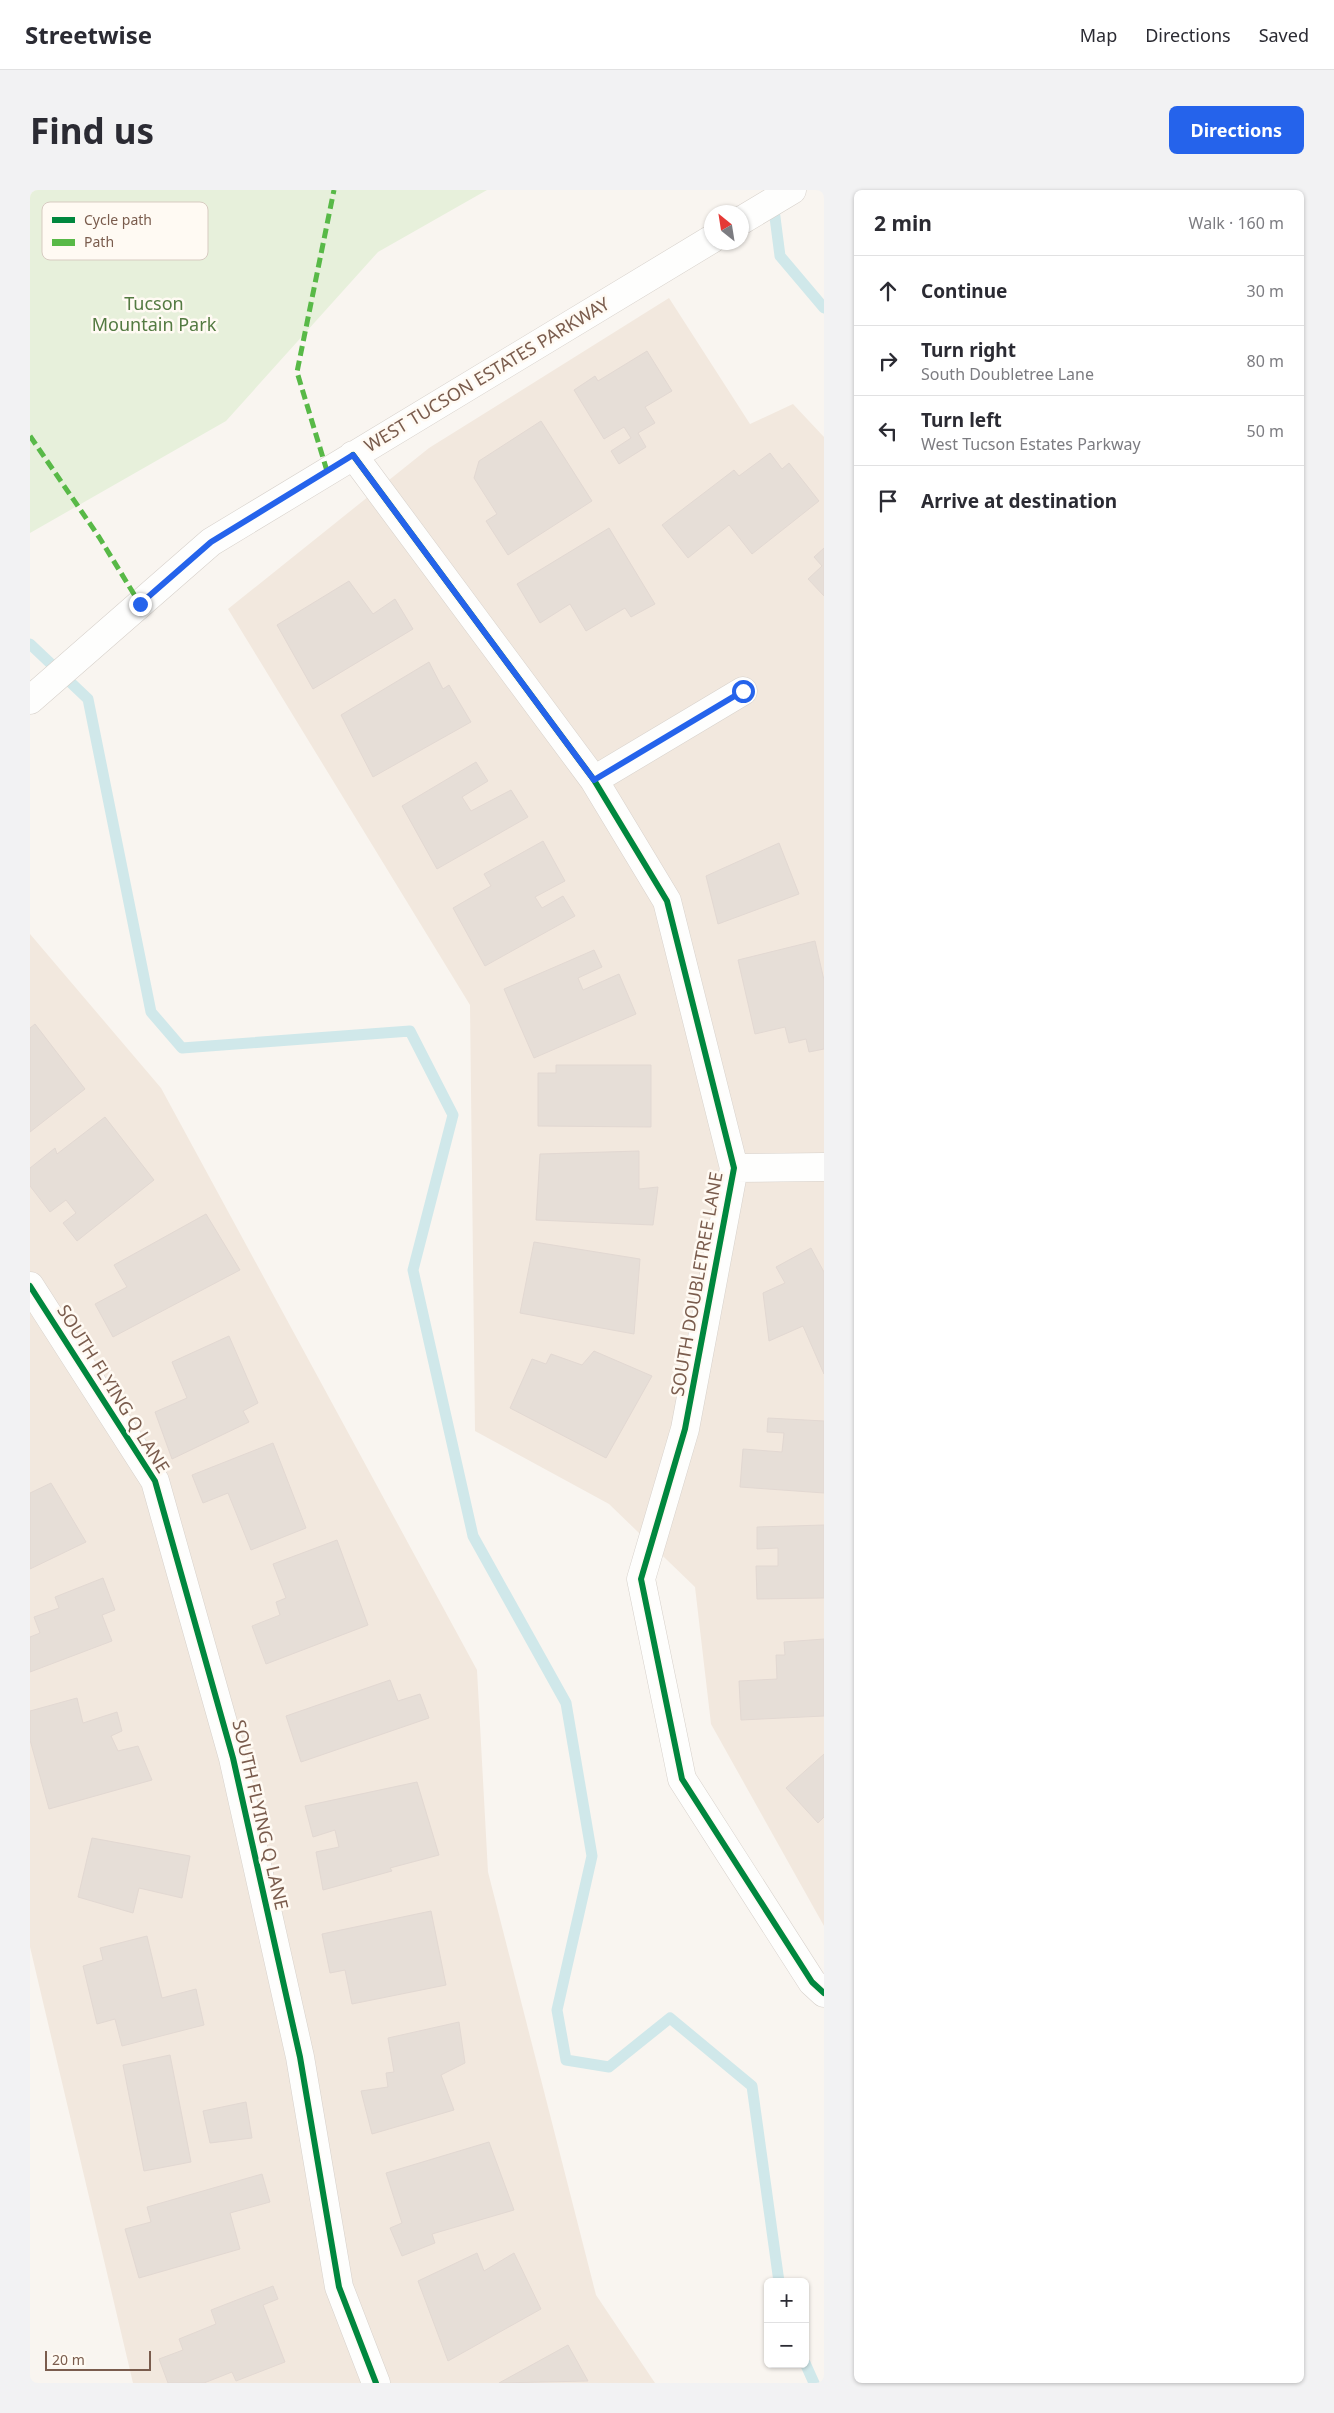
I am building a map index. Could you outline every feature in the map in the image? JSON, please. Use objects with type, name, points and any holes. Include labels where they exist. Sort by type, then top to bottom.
[{"type":"street","points":[[749,216],[792,190]]},
{"type":"street","name":"WEST TUCSON ESTATES PARKWAY","points":[[30,700],[211,542],[704,244]]},
{"type":"street","name":"SOUTH DOUBLETREE LANE","points":[[353,455],[594,780],[666,901],[734,1168],[685,1429],[641,1578],[682,1779],[812,1982],[824,1993]]},
{"type":"street","points":[[594,780],[743,691]]},
{"type":"street","points":[[734,1168],[824,1167]]},
{"type":"street","name":"SOUTH FLYING Q LANE","points":[[30,1286],[155,1481],[233,1758],[300,2057],[339,2286],[376,2383]]},
{"type":"shaded area","points":[[669,298],[750,424],[793,404],[824,437],[824,1926],[711,1724],[695,1587],[609,1504],[475,1431],[470,1005],[228,609],[429,448]]},
{"type":"shaded area","points":[[30,934],[161,1088],[477,1670],[488,1872],[596,2295],[655,2383],[133,2383],[30,1947]]},
{"type":"green space","name":"Tucson Mountain Park","points":[[30,190],[487,190],[378,252],[226,421],[30,533]]},
{"type":"building","points":[[647,351],[672,391],[645,407],[655,423],[638,433],[646,447],[619,464],[611,451],[631,438],[624,427],[604,439],[574,390],[595,376],[598,381]]},
{"type":"building","points":[[541,421],[592,501],[508,555],[486,521],[497,514],[474,478],[479,461]]},
{"type":"building","points":[[770,453],[782,469],[789,463],[819,501],[752,554],[729,525],[688,558],[662,525],[734,470],[739,476]]},
{"type":"building","points":[[609,528],[655,604],[631,617],[625,608],[586,631],[570,604],[540,623],[517,584]]},
{"type":"building","points":[[824,548],[824,596],[808,579],[822,566],[814,557]]},
{"type":"building","points":[[349,581],[373,614],[395,599],[413,629],[313,689],[277,625]]},
{"type":"building","points":[[429,662],[443,689],[449,685],[471,722],[373,777],[341,715]]},
{"type":"building","points":[[476,762],[488,781],[462,797],[471,811],[511,790],[528,817],[437,869],[402,806]]},
{"type":"building","points":[[543,841],[565,881],[535,897],[542,908],[563,896],[575,916],[485,966],[453,908],[491,886],[484,874]]},
{"type":"building","points":[[779,843],[799,894],[718,924],[706,876]]},
{"type":"building","points":[[815,941],[824,980],[824,1049],[809,1052],[806,1039],[789,1043],[785,1027],[755,1034],[738,960]]},
{"type":"building","points":[[594,950],[602,967],[578,978],[583,990],[619,974],[636,1014],[534,1058],[504,989]]},
{"type":"building","points":[[35,1024],[85,1089],[30,1132],[30,1028]]},
{"type":"building","points":[[556,1065],[651,1065],[651,1127],[538,1126],[538,1073],[556,1073]]},
{"type":"building","points":[[105,1117],[154,1180],[77,1241],[63,1223],[76,1213],[66,1200],[50,1212],[30,1186],[30,1168],[55,1148],[57,1154]]},
{"type":"building","points":[[639,1151],[639,1189],[658,1187],[653,1225],[536,1220],[540,1154]]},
{"type":"building","points":[[206,1214],[240,1270],[113,1337],[95,1304],[127,1287],[114,1265]]},
{"type":"building","points":[[534,1242],[640,1259],[634,1334],[520,1313]]},
{"type":"building","points":[[811,1248],[824,1272],[824,1374],[803,1326],[769,1341],[763,1293],[785,1283],[776,1267]]},
{"type":"building","points":[[229,1336],[258,1403],[243,1411],[249,1422],[172,1459],[155,1412],[187,1398],[172,1362]]},
{"type":"building","points":[[594,1351],[652,1376],[606,1458],[510,1408],[532,1359],[546,1364],[551,1354],[582,1365]]},
{"type":"building","points":[[768,1418],[824,1421],[824,1493],[740,1487],[743,1449],[782,1452],[784,1433],[767,1432]]},
{"type":"building","points":[[273,1443],[306,1528],[251,1550],[228,1493],[203,1503],[192,1475]]},
{"type":"building","points":[[51,1483],[86,1542],[30,1569],[30,1493]]},
{"type":"building","points":[[824,1525],[824,1598],[757,1599],[756,1566],[778,1566],[778,1548],[757,1549],[757,1527]]},
{"type":"building","points":[[337,1540],[368,1625],[266,1664],[252,1626],[280,1615],[276,1602],[286,1598],[273,1564]]},
{"type":"building","points":[[103,1578],[115,1610],[102,1615],[112,1641],[30,1672],[30,1637],[40,1633],[34,1617],[59,1608],[55,1597]]},
{"type":"building","points":[[824,1639],[824,1716],[741,1720],[739,1681],[777,1679],[776,1655],[785,1655],[784,1642]]},
{"type":"building","points":[[390,1680],[398,1701],[420,1694],[429,1718],[301,1762],[286,1716]]},
{"type":"building","points":[[77,1698],[83,1723],[117,1712],[122,1731],[111,1736],[118,1751],[138,1746],[152,1780],[49,1809],[30,1740],[30,1711]]},
{"type":"building","points":[[824,1754],[824,1817],[818,1823],[786,1788]]},
{"type":"building","points":[[417,1782],[439,1855],[390,1868],[392,1871],[323,1890],[316,1852],[339,1847],[335,1830],[313,1837],[305,1806]]},
{"type":"building","points":[[92,1838],[190,1856],[182,1898],[139,1888],[133,1913],[78,1897]]},
{"type":"building","points":[[431,1911],[446,1985],[352,2004],[345,1970],[330,1973],[322,1934]]},
{"type":"building","points":[[147,1936],[162,1998],[196,1989],[204,2025],[122,2046],[115,2019],[97,2024],[83,1966],[103,1960],[100,1948]]},
{"type":"building","points":[[459,2022],[465,2063],[441,2075],[454,2110],[372,2134],[361,2091],[388,2087],[386,2073],[394,2072],[388,2038]]},
{"type":"building","points":[[170,2055],[191,2162],[144,2171],[123,2065]]},
{"type":"building","points":[[246,2102],[252,2138],[210,2143],[203,2111]]},
{"type":"building","points":[[489,2142],[514,2210],[432,2234],[435,2243],[402,2256],[390,2228],[402,2223],[386,2173]]},
{"type":"building","points":[[262,2174],[270,2202],[230,2213],[240,2249],[139,2278],[125,2229],[151,2222],[147,2207]]},
{"type":"building","points":[[477,2253],[484,2271],[514,2253],[541,2309],[448,2361],[418,2281]]},
{"type":"building","points":[[273,2286],[278,2299],[263,2305],[285,2362],[236,2381],[232,2372],[204,2383],[168,2383],[159,2359],[183,2350],[179,2339],[216,2324],[211,2310]]},
{"type":"building","points":[[568,2345],[588,2381],[499,2383]]},
{"type":"waterway","points":[[773,202],[780,256],[824,308]]},
{"type":"waterway","points":[[30,644],[88,699],[151,1012],[182,1048],[410,1031],[453,1115],[413,1270],[473,1536],[566,1703],[592,1856],[557,2010],[566,2060],[609,2067],[670,2018],[752,2086],[778,2278]]},
{"type":"waterway","points":[[807,2368],[814,2383]]},
{"type":"marked path","points":[[327,471],[297,372],[334,190]]},
{"type":"marked path","points":[[30,436],[99,537],[140,604]]},
{"type":"cycle path","points":[[353,455],[594,780],[667,901],[734,1168],[685,1429],[641,1579],[682,1779],[812,1982],[824,1993]]},
{"type":"cycle path","points":[[30,1286],[155,1481],[233,1758],[300,2057],[339,2287],[376,2383]]},
{"type":"route","points":[[140,604],[211,542],[353,455],[472,618],[594,780],[743,691]]}]
